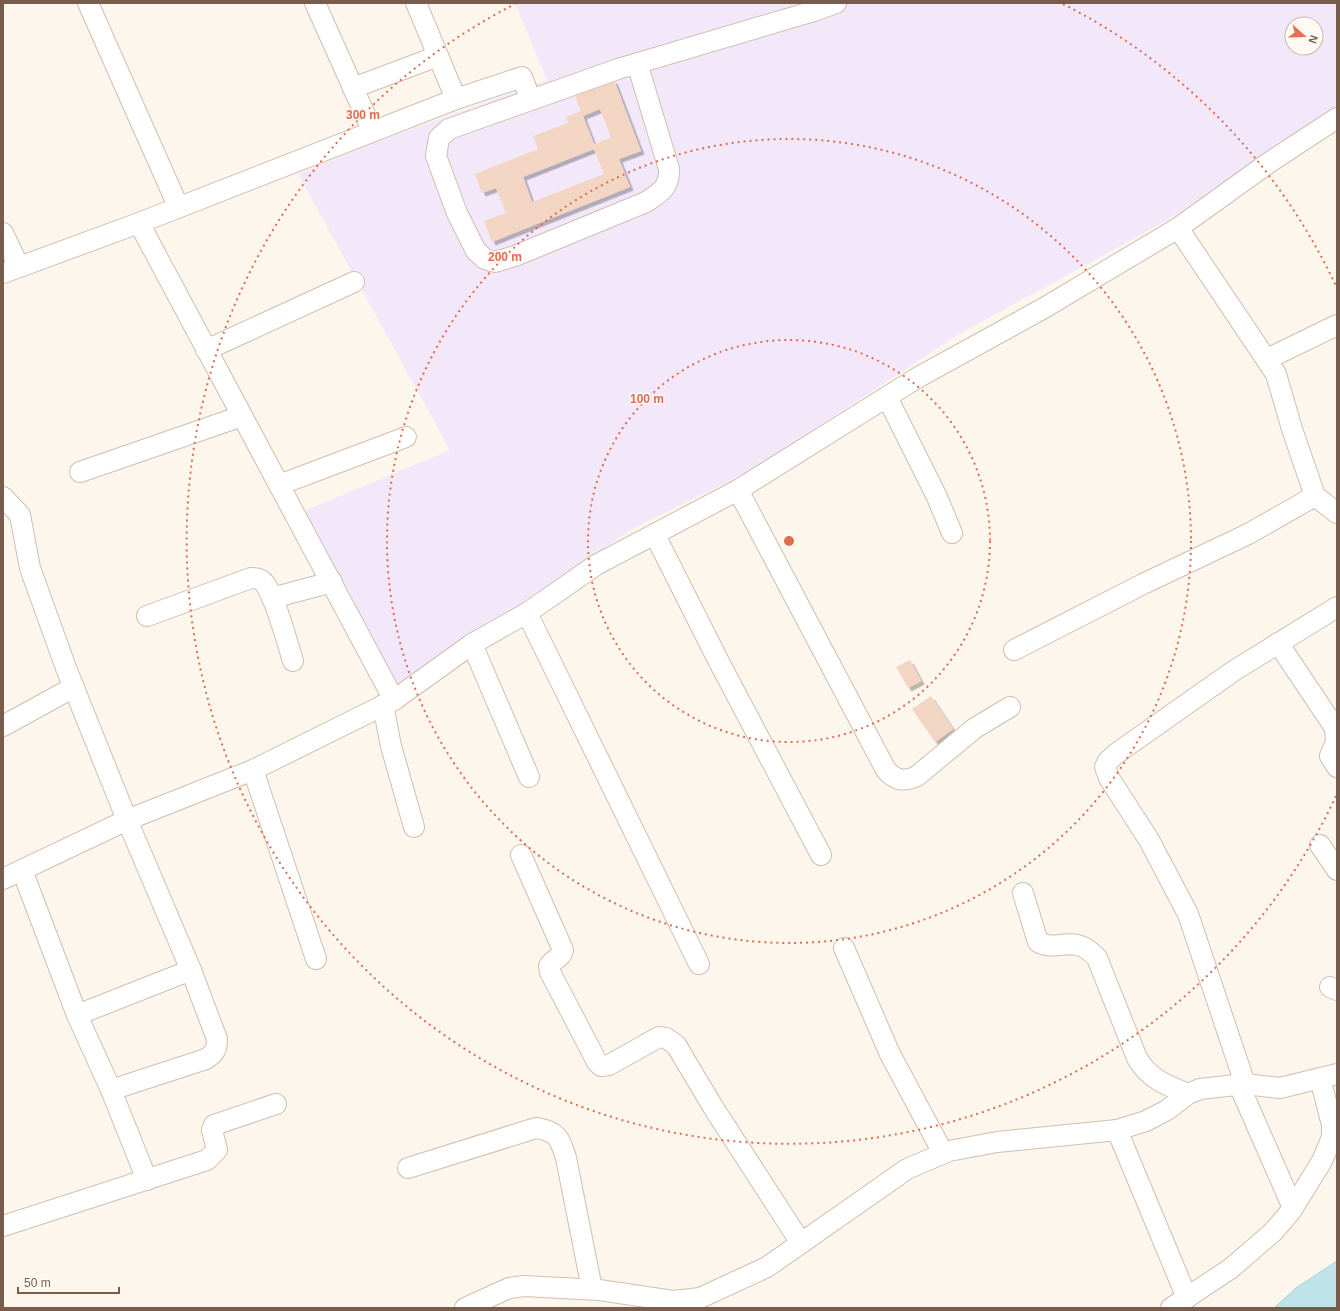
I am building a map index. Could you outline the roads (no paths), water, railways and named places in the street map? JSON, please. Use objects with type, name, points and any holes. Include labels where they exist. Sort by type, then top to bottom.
[{"type":"street","points":[[88,3],[178,206]]},
{"type":"street","points":[[315,3],[372,130]]},
{"type":"street","points":[[416,3],[456,99]]},
{"type":"street","points":[[637,63],[669,169],[670,178],[664,189],[646,202],[515,256],[495,262],[485,259],[476,251],[460,218],[438,163],[435,150],[439,138],[449,129],[530,98],[637,63],[806,14],[836,3]]},
{"type":"street","points":[[353,88],[438,56]]},
{"type":"street","points":[[3,232],[11,270],[138,223],[372,130],[456,99],[522,77],[530,98]]},
{"type":"street","points":[[3,879],[127,820],[253,770],[388,703],[472,644],[527,613],[596,565],[738,490],[916,378],[1044,308],[1178,228],[1267,164],[1337,118]]},
{"type":"street","points":[[138,223],[332,582],[388,703],[391,746],[414,827]]},
{"type":"street","points":[[1178,228],[1276,374],[1292,429],[1315,496],[1337,513]]},
{"type":"street","points":[[206,350],[354,282]]},
{"type":"street","points":[[1267,359],[1337,325]]},
{"type":"street","points":[[887,397],[937,497],[952,533]]},
{"type":"street","points":[[80,472],[242,416]]},
{"type":"street","points":[[279,485],[406,437]]},
{"type":"street","points":[[738,490],[886,770],[893,777],[904,780],[918,776],[975,728],[1010,707]]},
{"type":"street","points":[[1014,650],[1143,584],[1248,534],[1315,496]]},
{"type":"street","points":[[3,498],[20,515],[30,568],[74,687],[127,820],[191,970],[217,1039],[217,1047],[214,1054],[206,1058],[111,1090]]},
{"type":"street","points":[[655,535],[718,660],[821,856]]},
{"type":"street","points":[[147,616],[251,578],[256,578],[265,583],[272,598],[293,661]]},
{"type":"street","points":[[272,598],[332,582]]},
{"type":"street","points":[[1293,1208],[1242,1084],[1224,1017],[1188,914],[1149,840],[1109,778],[1105,767],[1108,761],[1130,744],[1235,670],[1337,607]]},
{"type":"street","points":[[527,613],[699,964]]},
{"type":"street","points":[[1278,643],[1336,727],[1336,742],[1330,756],[1337,767]]},
{"type":"street","points":[[472,644],[529,777]]},
{"type":"street","points":[[3,726],[74,687]]},
{"type":"street","points":[[253,770],[316,959]]},
{"type":"street","points":[[1320,845],[1337,870]]},
{"type":"street","points":[[521,855],[562,943],[563,953],[549,966],[550,972],[597,1062],[601,1066],[606,1066],[659,1037],[670,1040],[676,1045],[713,1107],[801,1243]]},
{"type":"street","points":[[22,870],[77,1015],[111,1090],[147,1180]]},
{"type":"street","points":[[1023,893],[1038,942],[1047,944],[1074,943],[1091,951],[1097,958],[1137,1058],[1143,1068],[1152,1077],[1163,1084],[1188,1094]]},
{"type":"street","points":[[844,948],[890,1054],[943,1153]]},
{"type":"street","points":[[77,1015],[191,970]]},
{"type":"street","points":[[465,1308],[509,1288],[539,1286],[592,1289],[673,1301],[700,1298],[767,1267],[907,1169],[943,1153],[997,1142],[1117,1130],[1146,1121],[1167,1110],[1188,1094],[1200,1089],[1242,1084],[1280,1088],[1329,1076],[1332,1137],[1322,1161],[1293,1208],[1273,1232],[1255,1249],[1230,1269],[1179,1303],[1117,1130]]},
{"type":"street","points":[[3,1226],[207,1160],[216,1150],[212,1130],[217,1122],[276,1104]]},
{"type":"street","points":[[408,1168],[536,1128],[548,1130],[556,1134],[561,1141],[566,1158],[592,1289]]},
{"type":"water","points":[[1337,1261],[1337,1308],[1274,1308],[1296,1288]]}]
